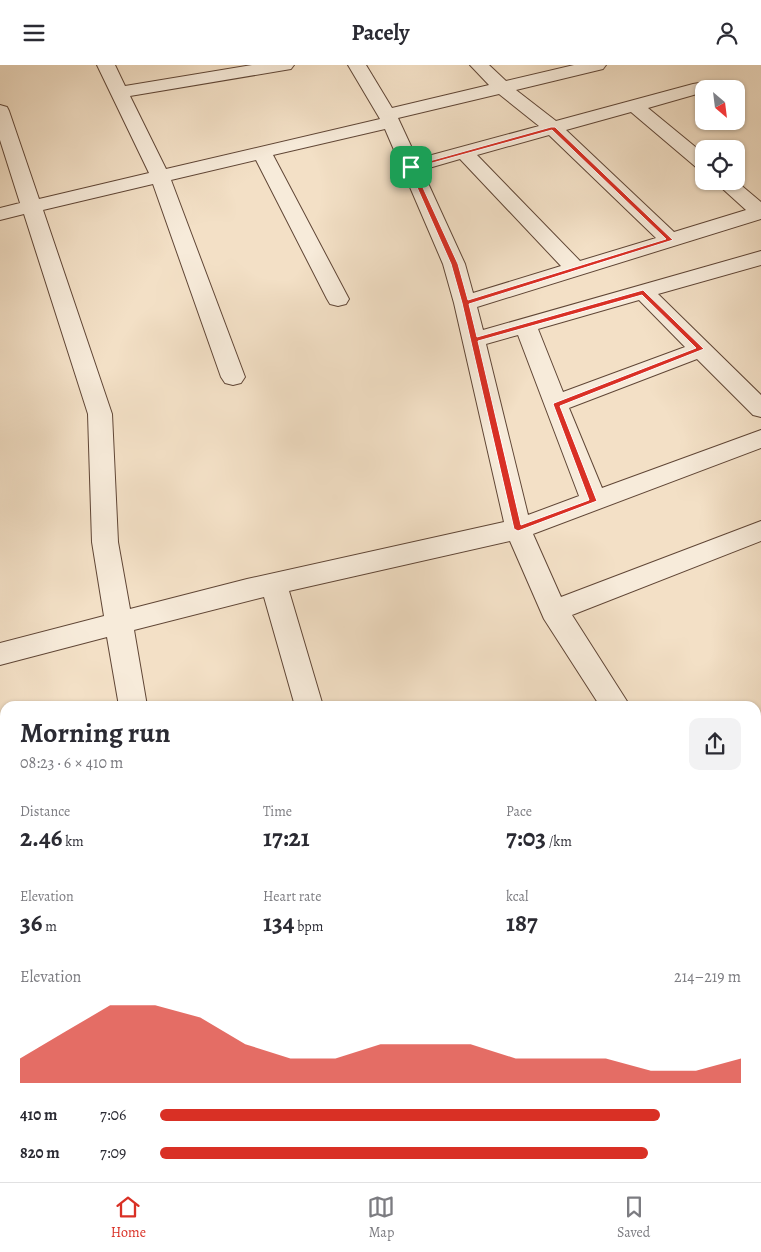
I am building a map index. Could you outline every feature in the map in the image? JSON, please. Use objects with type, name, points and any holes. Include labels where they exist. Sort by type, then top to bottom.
[{"type":"street","points":[[106,65],[160,176],[233,377]]},
{"type":"street","points":[[119,92],[285,65]]},
{"type":"street","points":[[479,65],[502,87],[553,128],[670,240]]},
{"type":"street","points":[[0,214],[262,152],[502,87],[597,65]]},
{"type":"street","points":[[364,67],[454,264],[466,303],[518,529],[554,611],[613,701]]},
{"type":"street","points":[[411,167],[695,89]]},
{"type":"street","points":[[635,105],[695,156]]},
{"type":"street","points":[[0,111],[30,207],[100,414],[105,542],[132,701]]},
{"type":"street","points":[[262,152],[338,299]]},
{"type":"street","points":[[464,152],[576,269]]},
{"type":"street","points":[[735,190],[761,212]]},
{"type":"street","points":[[466,303],[761,212]]},
{"type":"street","points":[[474,340],[643,292],[757,264]]},
{"type":"street","points":[[643,292],[761,409]]},
{"type":"street","points":[[526,325],[594,501]]},
{"type":"street","points":[[556,404],[701,349]]},
{"type":"street","points":[[0,653],[274,584],[518,529],[761,439]]},
{"type":"street","points":[[554,611],[761,531]]},
{"type":"street","points":[[274,584],[308,701]]},
{"type":"route","points":[[411,167],[454,264],[466,303],[518,529],[594,501],[556,404],[701,349],[643,292],[474,340],[466,303],[670,240],[553,128],[411,167]]}]
